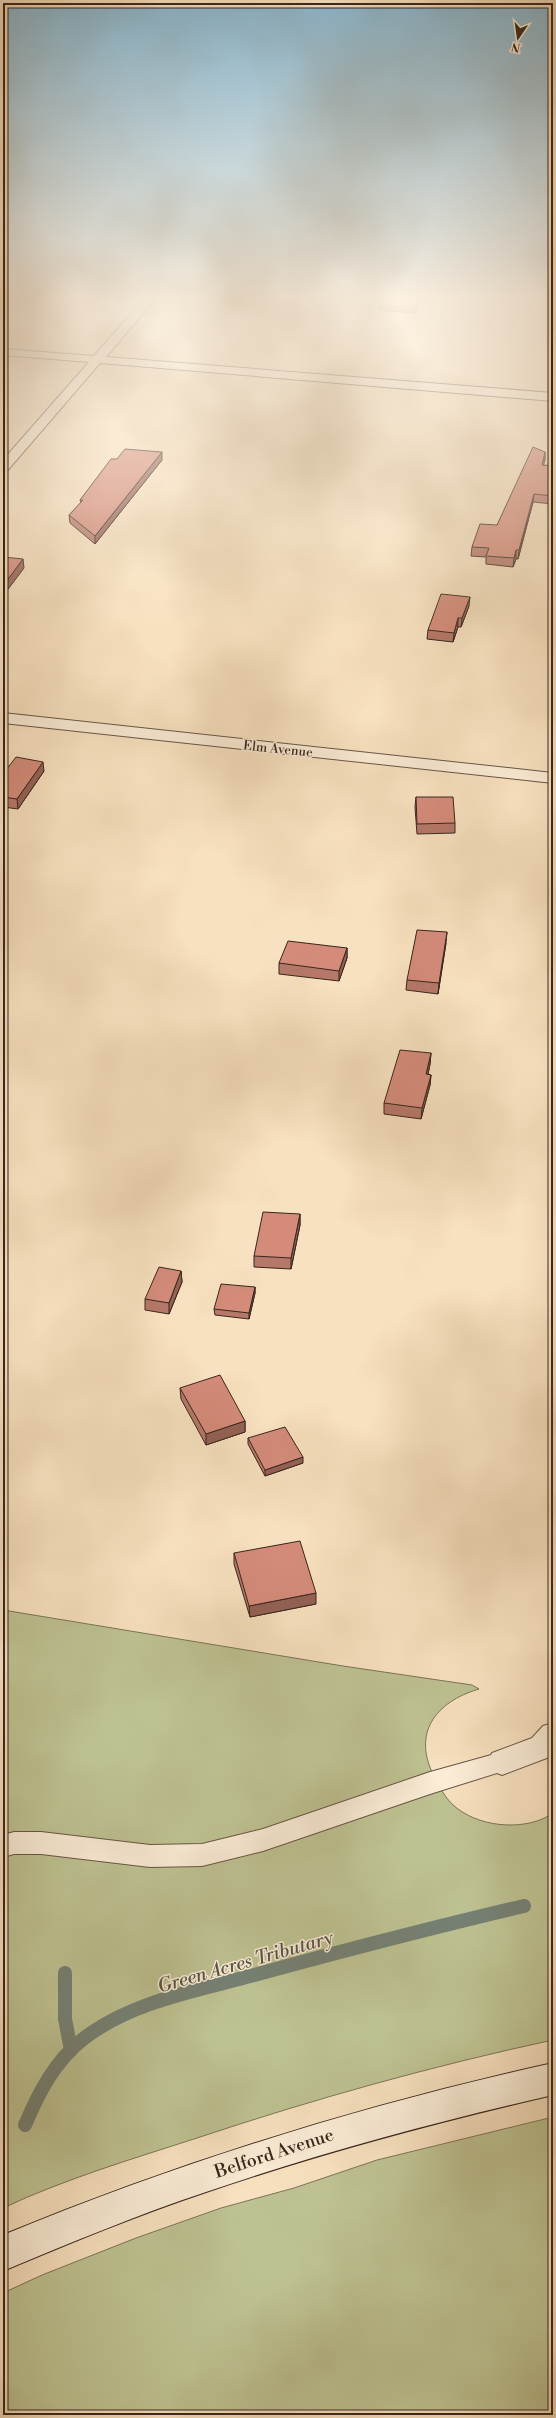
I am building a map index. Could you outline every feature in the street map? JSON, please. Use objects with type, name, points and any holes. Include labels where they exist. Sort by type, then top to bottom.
[{"type":"street","points":[[3,468],[54,410]]},
{"type":"street","name":"Elm Avenue","points":[[3,718],[553,778]]},
{"type":"street","points":[[502,1762],[542,1747],[553,1736]]},
{"type":"street","name":"Belford Avenue","points":[[3,2253],[122,2205],[257,2158],[420,2110],[553,2079]]},
{"type":"lane","points":[[3,1846],[14,1843],[41,1843],[150,1856],[202,1855],[263,1840],[430,1783],[502,1762]]},
{"type":"green space","points":[[3,1610],[343,1666],[472,1685],[479,1689],[450,1702],[439,1711],[427,1734],[426,1747],[428,1762],[440,1787],[451,1802],[458,1809],[480,1820],[506,1825],[519,1825],[543,1819],[553,1813],[553,2040],[418,2072],[285,2110],[99,2170],[50,2188],[3,2208]]},
{"type":"green space","points":[[553,2117],[553,2415],[3,2415],[3,2293],[42,2275],[136,2238],[221,2208],[294,2188],[377,2160]]},
{"type":"building","points":[[533,447],[545,452],[542,465],[553,466],[553,496],[534,494],[519,550],[516,550],[514,558],[486,556],[489,548],[472,547],[480,524],[497,525]]},
{"type":"building","points":[[125,449],[162,452],[95,536],[69,515],[83,500],[80,500],[111,459],[117,459]]},
{"type":"building","points":[[3,557],[23,559],[3,586]]},
{"type":"building","points":[[441,594],[470,597],[462,618],[458,618],[454,633],[428,630]]},
{"type":"building","points":[[16,757],[43,762],[17,799],[3,797],[3,774]]},
{"type":"building","points":[[416,797],[453,797],[455,823],[417,824]]},
{"type":"building","points":[[417,930],[447,932],[439,983],[407,980]]},
{"type":"building","points":[[288,941],[347,948],[339,971],[279,963]]},
{"type":"building","points":[[400,1050],[431,1053],[426,1074],[431,1075],[422,1108],[384,1103]]},
{"type":"building","points":[[263,1212],[300,1214],[291,1258],[254,1256]]},
{"type":"building","points":[[159,1267],[181,1271],[169,1303],[145,1299]]},
{"type":"building","points":[[221,1284],[255,1287],[249,1313],[214,1309]]},
{"type":"building","points":[[220,1375],[245,1421],[206,1434],[180,1388]]},
{"type":"building","points":[[285,1427],[303,1457],[265,1470],[248,1438]]},
{"type":"building","points":[[300,1541],[316,1593],[249,1606],[234,1553]]},
{"type":"waterway","name":"Green Acres Tributary","points":[[71,2050],[83,2039],[102,2026],[123,2015],[167,1998],[391,1939],[524,1906]]},
{"type":"waterway","points":[[65,1973],[65,2019],[71,2050]]},
{"type":"waterway","name":"Green Acres Tributary","points":[[25,2125],[42,2089],[56,2067],[71,2050]]}]
